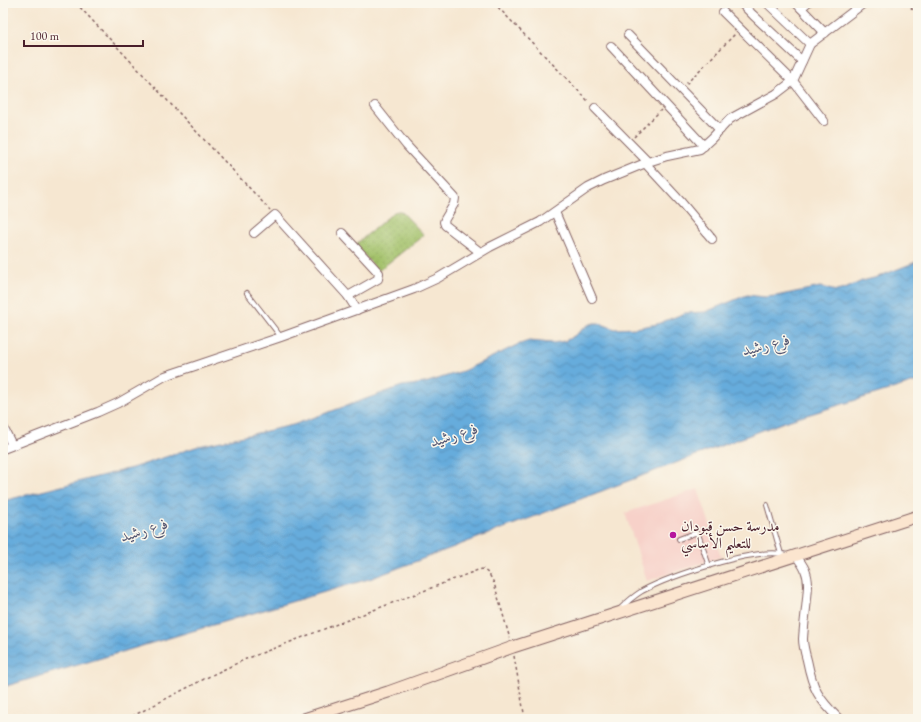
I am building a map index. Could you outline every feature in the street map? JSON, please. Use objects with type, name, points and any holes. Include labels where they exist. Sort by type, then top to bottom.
[{"type":"street","points":[[741,3],[802,61]]},
{"type":"street","points":[[767,3],[810,44]]},
{"type":"street","points":[[3,449],[118,403],[165,376],[281,337],[428,283],[480,252],[540,222],[588,188],[647,162],[667,156],[694,151],[704,146],[725,123],[736,115],[776,94],[793,81],[810,44],[864,3]]},
{"type":"street","points":[[801,5],[825,33]]},
{"type":"street","points":[[724,12],[739,29],[793,81],[824,121]]},
{"type":"street","points":[[628,35],[720,130]]},
{"type":"street","points":[[611,46],[704,146]]},
{"type":"street","points":[[375,106],[406,144],[455,198],[454,204],[444,219],[445,225],[480,252]]},
{"type":"street","points":[[595,108],[647,162],[712,239]]},
{"type":"street","points":[[555,212],[592,298]]},
{"type":"street","points":[[254,233],[275,215],[348,296],[357,310]]},
{"type":"street","points":[[342,233],[379,273],[378,279],[348,296]]},
{"type":"street","points":[[3,427],[12,445]]},
{"type":"street","points":[[304,719],[388,692],[513,647],[790,556],[918,516]]},
{"type":"street","points":[[790,556],[804,567],[808,578],[803,640],[808,666],[815,689],[819,696],[839,719]]},
{"type":"lane","points":[[247,293],[281,337]]},
{"type":"lane","points":[[614,614],[629,600],[643,591],[709,566],[754,555],[790,556],[767,505]]},
{"type":"lane","points":[[679,539],[695,533],[698,534],[709,566]]},
{"type":"path","points":[[76,3],[275,215]]},
{"type":"path","points":[[494,3],[595,108]]},
{"type":"path","points":[[907,3],[918,16]]},
{"type":"path","points":[[680,90],[739,29]]},
{"type":"path","points":[[629,143],[666,104]]},
{"type":"path","points":[[127,719],[246,659],[478,570],[487,571],[494,583],[513,647],[525,719]]},
{"type":"shaded area","name":"مدرسة حسن قبودان للتعليم الأساسي","points":[[698,489],[721,557],[647,581],[625,513]]},
{"type":"green space","points":[[401,211],[424,235],[378,271],[355,245],[394,212]]},
{"type":"water","name":"فرع رشيد","points":[[918,261],[918,381],[784,422],[372,578],[3,687],[3,501],[132,468],[199,446],[293,425],[402,386],[425,383],[463,371],[517,345],[529,341],[553,343],[565,341],[588,325],[594,323],[599,323],[615,329],[636,328],[657,324],[685,313],[705,312],[747,295],[765,297],[776,296],[820,287],[836,291],[845,289],[862,281],[878,277]]},
{"type":"place","name":"مدرسة حسن قبودان للتعليم الأساسي","points":[[673,535]]}]
